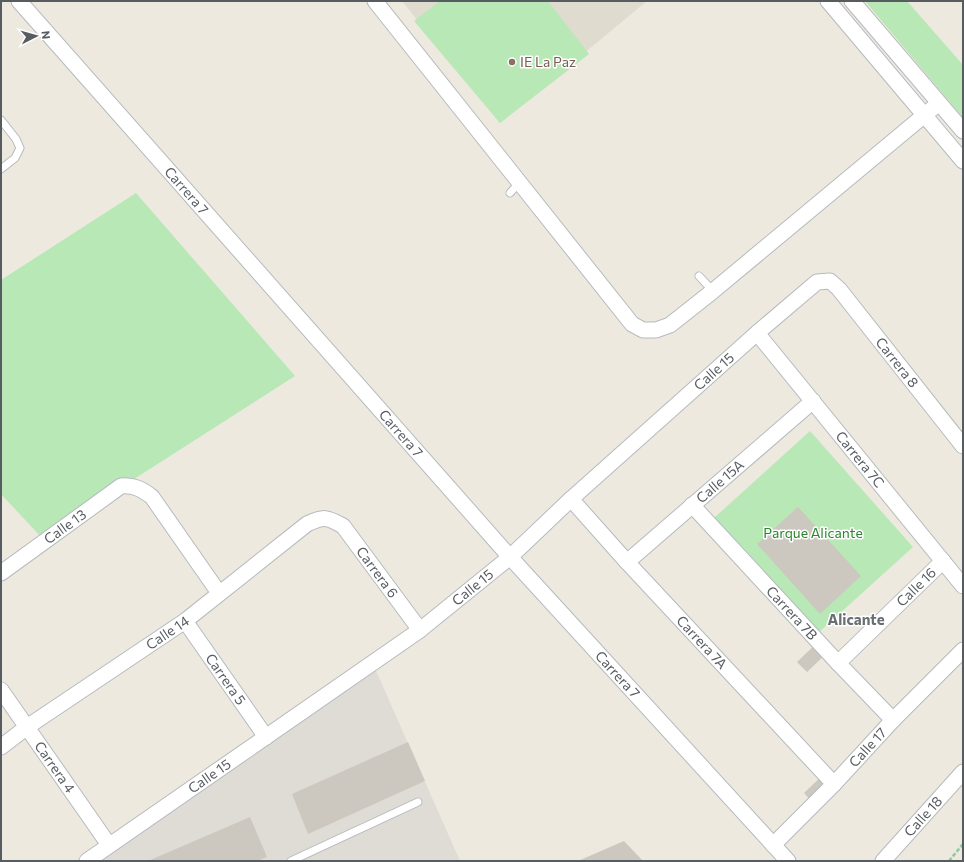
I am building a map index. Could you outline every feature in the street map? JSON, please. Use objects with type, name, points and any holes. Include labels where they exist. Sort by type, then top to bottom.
[{"type":"street","name":"Carrera 7","points":[[19,1],[510,557],[788,861]]},
{"type":"street","points":[[374,1],[515,188],[632,324],[643,330],[656,330],[670,325],[939,103]]},
{"type":"street","points":[[828,1],[963,161]]},
{"type":"street","points":[[852,1],[963,131]]},
{"type":"street","name":"Calle 15","points":[[87,861],[420,630],[510,557],[571,499],[757,333],[817,282],[830,281]]},
{"type":"street","name":"Carrera 8","points":[[830,281],[839,289],[963,446]]},
{"type":"street","name":"Carrera 7C","points":[[757,333],[814,401],[963,586]]},
{"type":"street","name":"Calle 15A","points":[[627,562],[814,401]]},
{"type":"street","name":"Calle 13","points":[[1,573],[121,486],[131,486],[146,492],[152,497],[219,593]]},
{"type":"street","name":"Carrera 7A","points":[[571,499],[627,562],[834,784]]},
{"type":"street","name":"Carrera 7B","points":[[692,505],[838,663],[893,720]]},
{"type":"street","name":"Calle 14","points":[[1,747],[28,727],[185,621],[307,524],[319,518],[331,519]]},
{"type":"street","name":"Carrera 6","points":[[331,519],[343,526],[420,630]]},
{"type":"street","name":"Calle 16","points":[[838,663],[944,561]]},
{"type":"street","name":"Carrera 5","points":[[185,621],[266,737]]},
{"type":"street","name":"Calle 17","points":[[774,845],[834,784],[893,720],[963,650]]},
{"type":"street","name":"Carrera 4","points":[[1,690],[109,845]]},
{"type":"street","name":"Calle 18","points":[[883,861],[963,772]]},
{"type":"lane","points":[[1,120],[16,139],[20,148],[15,158],[1,169]]},
{"type":"lane","points":[[699,276],[713,291]]},
{"type":"lane","points":[[291,861],[418,802]]},
{"type":"path","points":[[949,861],[963,844]]},
{"type":"shaded area","name":"IE La Paz","points":[[402,1],[647,1],[500,123]]},
{"type":"shaded area","points":[[373,664],[460,861],[96,861]]},
{"type":"green space","name":"IE La Paz","points":[[440,1],[548,1],[589,54],[500,123],[414,21]]},
{"type":"green space","points":[[865,1],[907,1],[963,65],[963,118]]},
{"type":"green space","points":[[136,193],[295,376],[42,538],[1,494],[1,280]]},
{"type":"green space","name":"Parque Alicante","points":[[810,431],[913,547],[817,634],[714,518]]},
{"type":"building","points":[[798,507],[861,576],[820,614],[757,544]]},
{"type":"building","points":[[818,642],[828,652],[807,672],[797,662]]},
{"type":"building","points":[[408,742],[425,781],[308,834],[292,794]]},
{"type":"building","points":[[824,774],[832,783],[814,804],[804,793]]},
{"type":"building","points":[[250,817],[267,857],[257,861],[148,861]]},
{"type":"building","points":[[624,841],[643,861],[578,861]]},
{"type":"place","name":"IE La Paz","points":[[512,62]]},
{"type":"district","name":"Alicante","points":[[856,620]]}]
